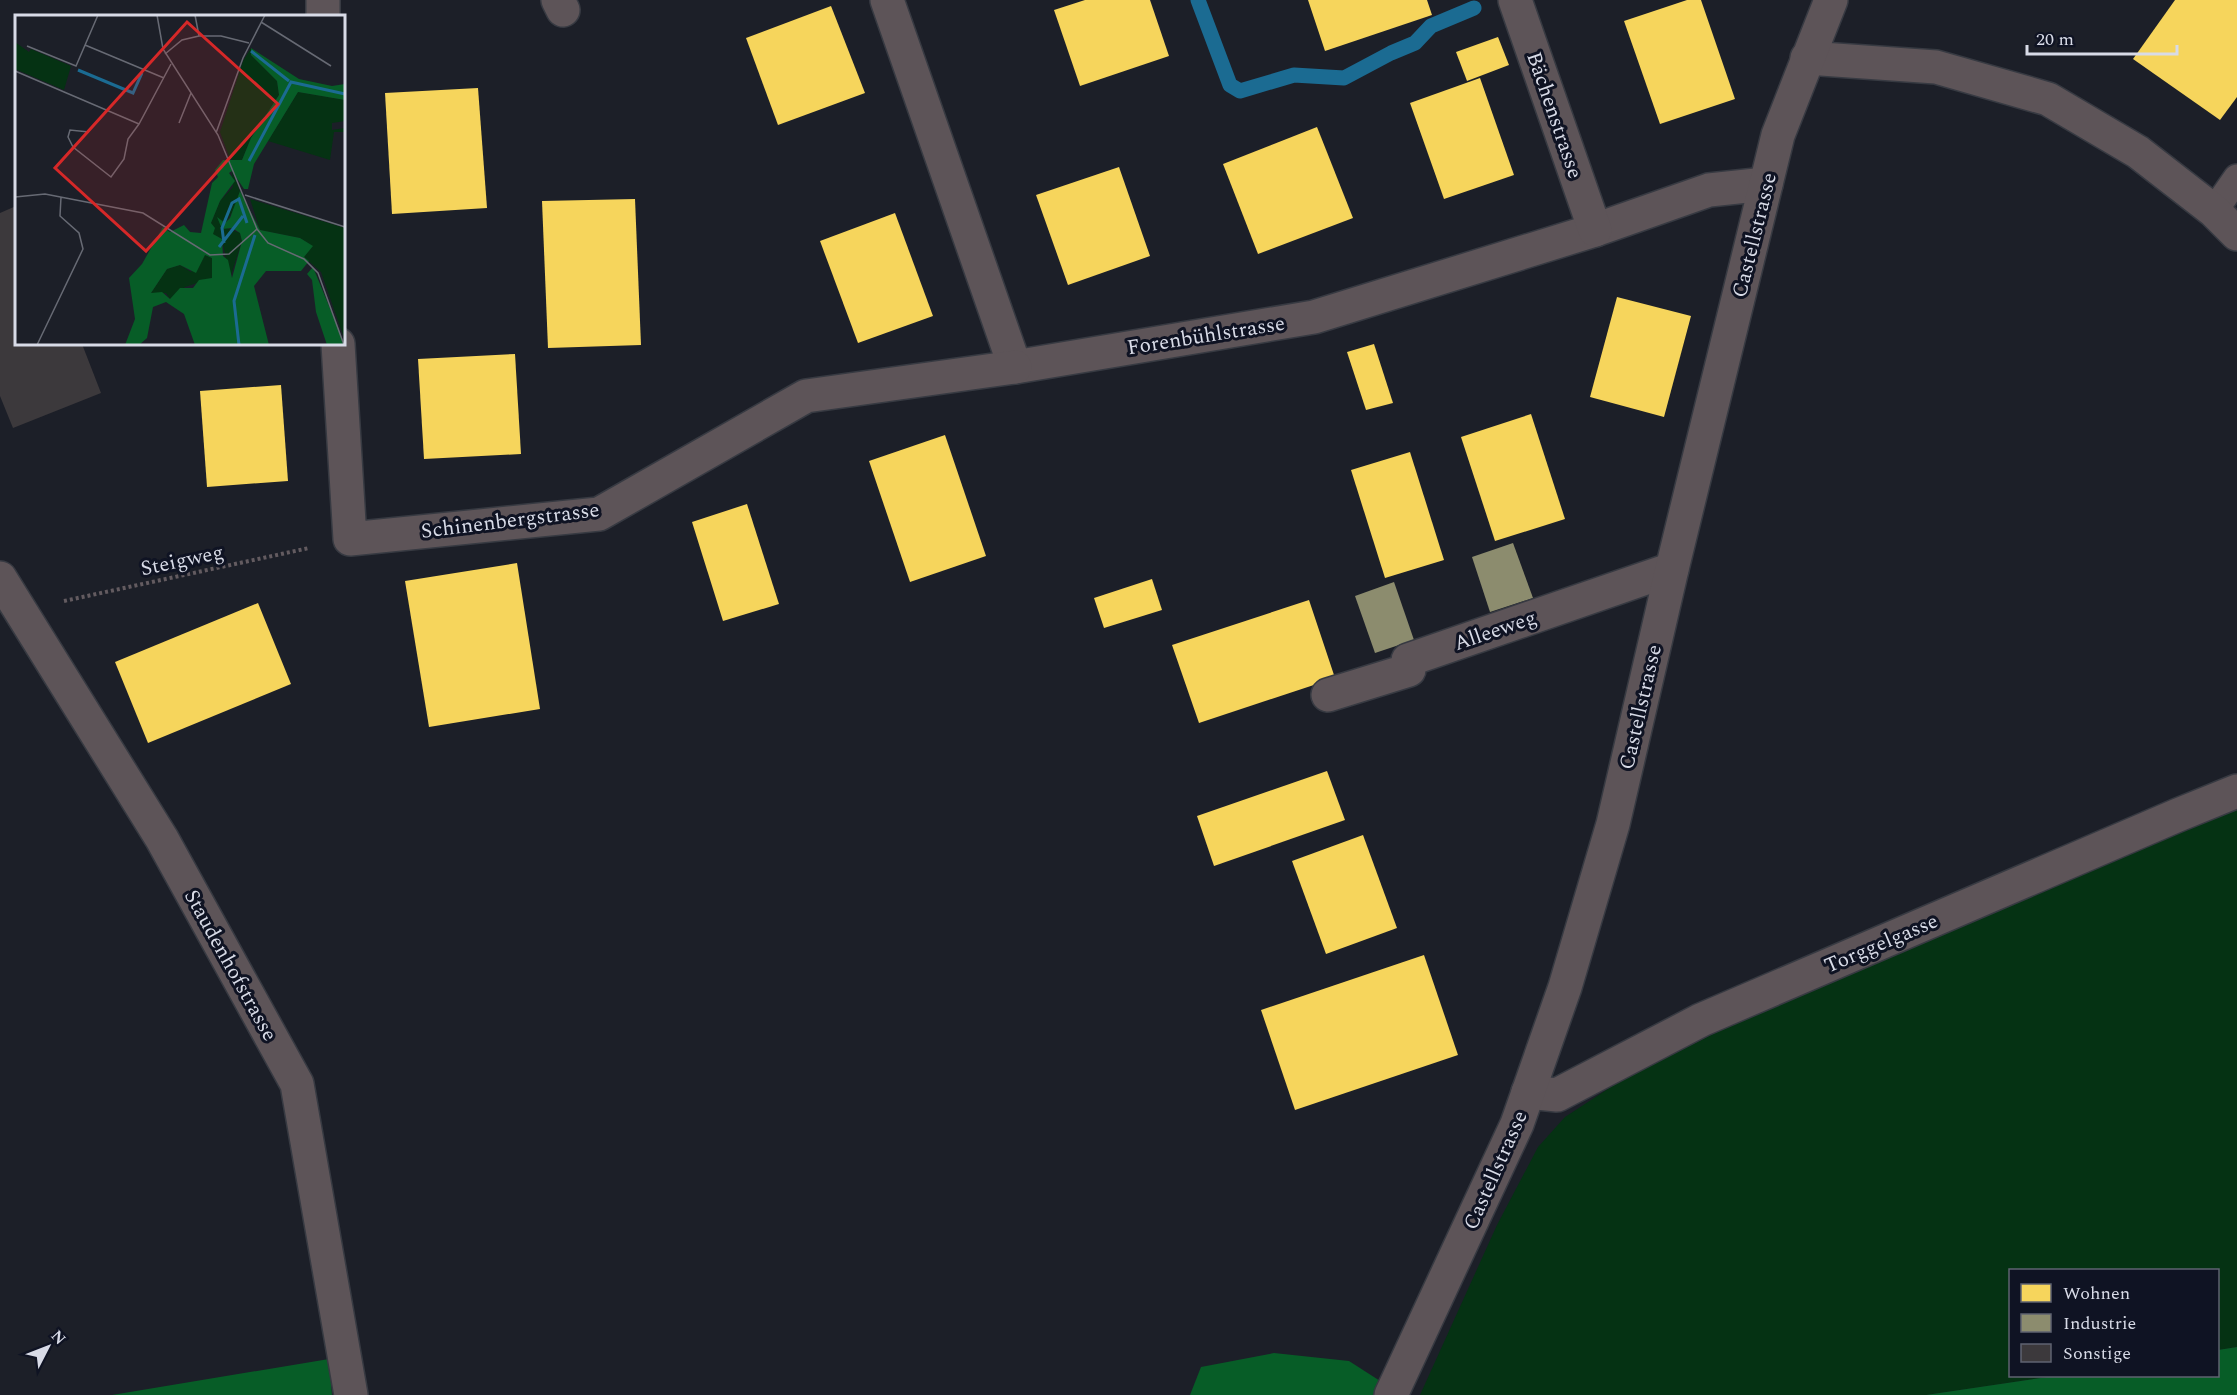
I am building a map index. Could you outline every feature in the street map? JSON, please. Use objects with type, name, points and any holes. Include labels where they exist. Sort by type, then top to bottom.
[{"type":"street","points":[[322,0],[323,15]]},
{"type":"street","points":[[887,0],[1015,367]]},
{"type":"street","name":"Bächenstrasse","points":[[1515,0],[1595,230]]},
{"type":"street","name":"Castellstrasse","points":[[1391,1395],[1517,1124],[1565,987],[1612,824],[1779,135],[1831,0]]},
{"type":"street","points":[[1807,58],[1936,67],[2049,99],[2138,152],[2214,211],[2237,234]]},
{"type":"street","name":"Forenbühlstrasse","points":[[1015,367],[1314,317],[1595,230],[1709,190],[1766,184]]},
{"type":"street","points":[[338,345],[350,539]]},
{"type":"street","name":"Schinenbergstrasse","points":[[350,539],[599,514],[806,396],[1015,367]]},
{"type":"street","name":"Alleeweg","points":[[1328,695],[1409,670],[1408,660],[1672,569]]},
{"type":"street","name":"Staudenhofstrasse","points":[[0,578],[162,839],[297,1084],[351,1395]]},
{"type":"street","name":"Torggelgasse","points":[[1528,1092],[1557,1095],[1701,1020],[2237,791]]},
{"type":"lane","points":[[2214,211],[2237,178]]},
{"type":"path","name":"Steigweg","points":[[20,610],[350,539]]},
{"type":"green space","points":[[2237,809],[2237,1347],[2219,1350],[2219,1269],[2009,1269],[2009,1377],[2047,1377],[1926,1395],[1420,1395],[1497,1225],[1538,1147],[1565,1117],[1617,1083],[1723,1029],[1997,909]]},
{"type":"green space","points":[[2237,1347],[2237,1395],[1926,1395],[2047,1377],[2219,1377],[2219,1350]]},
{"type":"green space","points":[[1274,1353],[1349,1361],[1402,1395],[1190,1395],[1201,1367]]},
{"type":"green space","points":[[329,1359],[332,1395],[112,1395]]},
{"type":"building: Wohnen","points":[[1085,0],[1150,0],[1169,56],[1080,86],[1054,10]]},
{"type":"building: Wohnen","points":[[1308,0],[1427,0],[1432,15],[1325,51]]},
{"type":"building: Wohnen","points":[[1687,0],[1701,0],[1735,99],[1660,124],[1624,21]]},
{"type":"building: Wohnen","points":[[2175,0],[2237,0],[2237,97],[2220,120],[2133,59]]},
{"type":"building: Wohnen","points":[[831,6],[865,93],[778,125],[746,38]]},
{"type":"building: Wohnen","points":[[1498,37],[1509,65],[1467,81],[1456,52]]},
{"type":"building: Wohnen","points":[[1480,78],[1514,175],[1444,199],[1410,103]]},
{"type":"building: Wohnen","points":[[478,88],[487,208],[392,214],[385,93]]},
{"type":"building: Wohnen","points":[[1317,127],[1353,218],[1258,254],[1223,164]]},
{"type":"building: Wohnen","points":[[1119,167],[1150,256],[1068,285],[1036,195]]},
{"type":"building: Wohnen","points":[[635,199],[641,345],[548,348],[542,201]]},
{"type":"building: Wohnen","points":[[895,213],[933,316],[858,343],[820,241]]},
{"type":"building: Wohnen","points":[[1617,297],[1691,316],[1664,417],[1590,397]]},
{"type":"building: Wohnen","points":[[1374,344],[1393,403],[1366,410],[1347,352]]},
{"type":"building: Wohnen","points":[[515,354],[521,454],[424,459],[418,359]]},
{"type":"building: Wohnen","points":[[281,385],[288,481],[207,487],[200,391]]},
{"type":"building: Wohnen","points":[[1531,414],[1565,519],[1495,541],[1461,437]]},
{"type":"building: Wohnen","points":[[945,435],[986,556],[910,582],[869,461]]},
{"type":"building: Wohnen","points":[[1410,452],[1444,560],[1385,578],[1351,470]]},
{"type":"building: Wohnen","points":[[747,504],[779,604],[723,621],[692,522]]},
{"type":"building: Wohnen","points":[[517,563],[540,709],[429,727],[405,581]]},
{"type":"building: Wohnen","points":[[1152,579],[1162,610],[1104,628],[1094,598]]},
{"type":"building: Wohnen","points":[[1309,600],[1335,678],[1199,723],[1172,645]]},
{"type":"building: Wohnen","points":[[258,603],[291,684],[148,743],[115,662]]},
{"type":"building: Wohnen","points":[[1327,771],[1345,820],[1214,866],[1197,816]]},
{"type":"building: Wohnen","points":[[1363,835],[1397,928],[1326,954],[1292,861]]},
{"type":"building: Wohnen","points":[[1424,955],[1458,1055],[1295,1110],[1261,1010]]},
{"type":"building: Industrie","points":[[1513,543],[1533,598],[1490,612],[1472,557]]},
{"type":"building: Industrie","points":[[1394,582],[1414,640],[1375,653],[1355,596]]},
{"type":"building: Sonstige","points":[[15,206],[15,345],[82,345],[101,393],[13,428],[0,396],[0,213]]},
{"type":"waterway","points":[[1198,0],[1230,85],[1240,91],[1294,75],[1344,78],[1415,43],[1431,26],[1474,8]]}]
